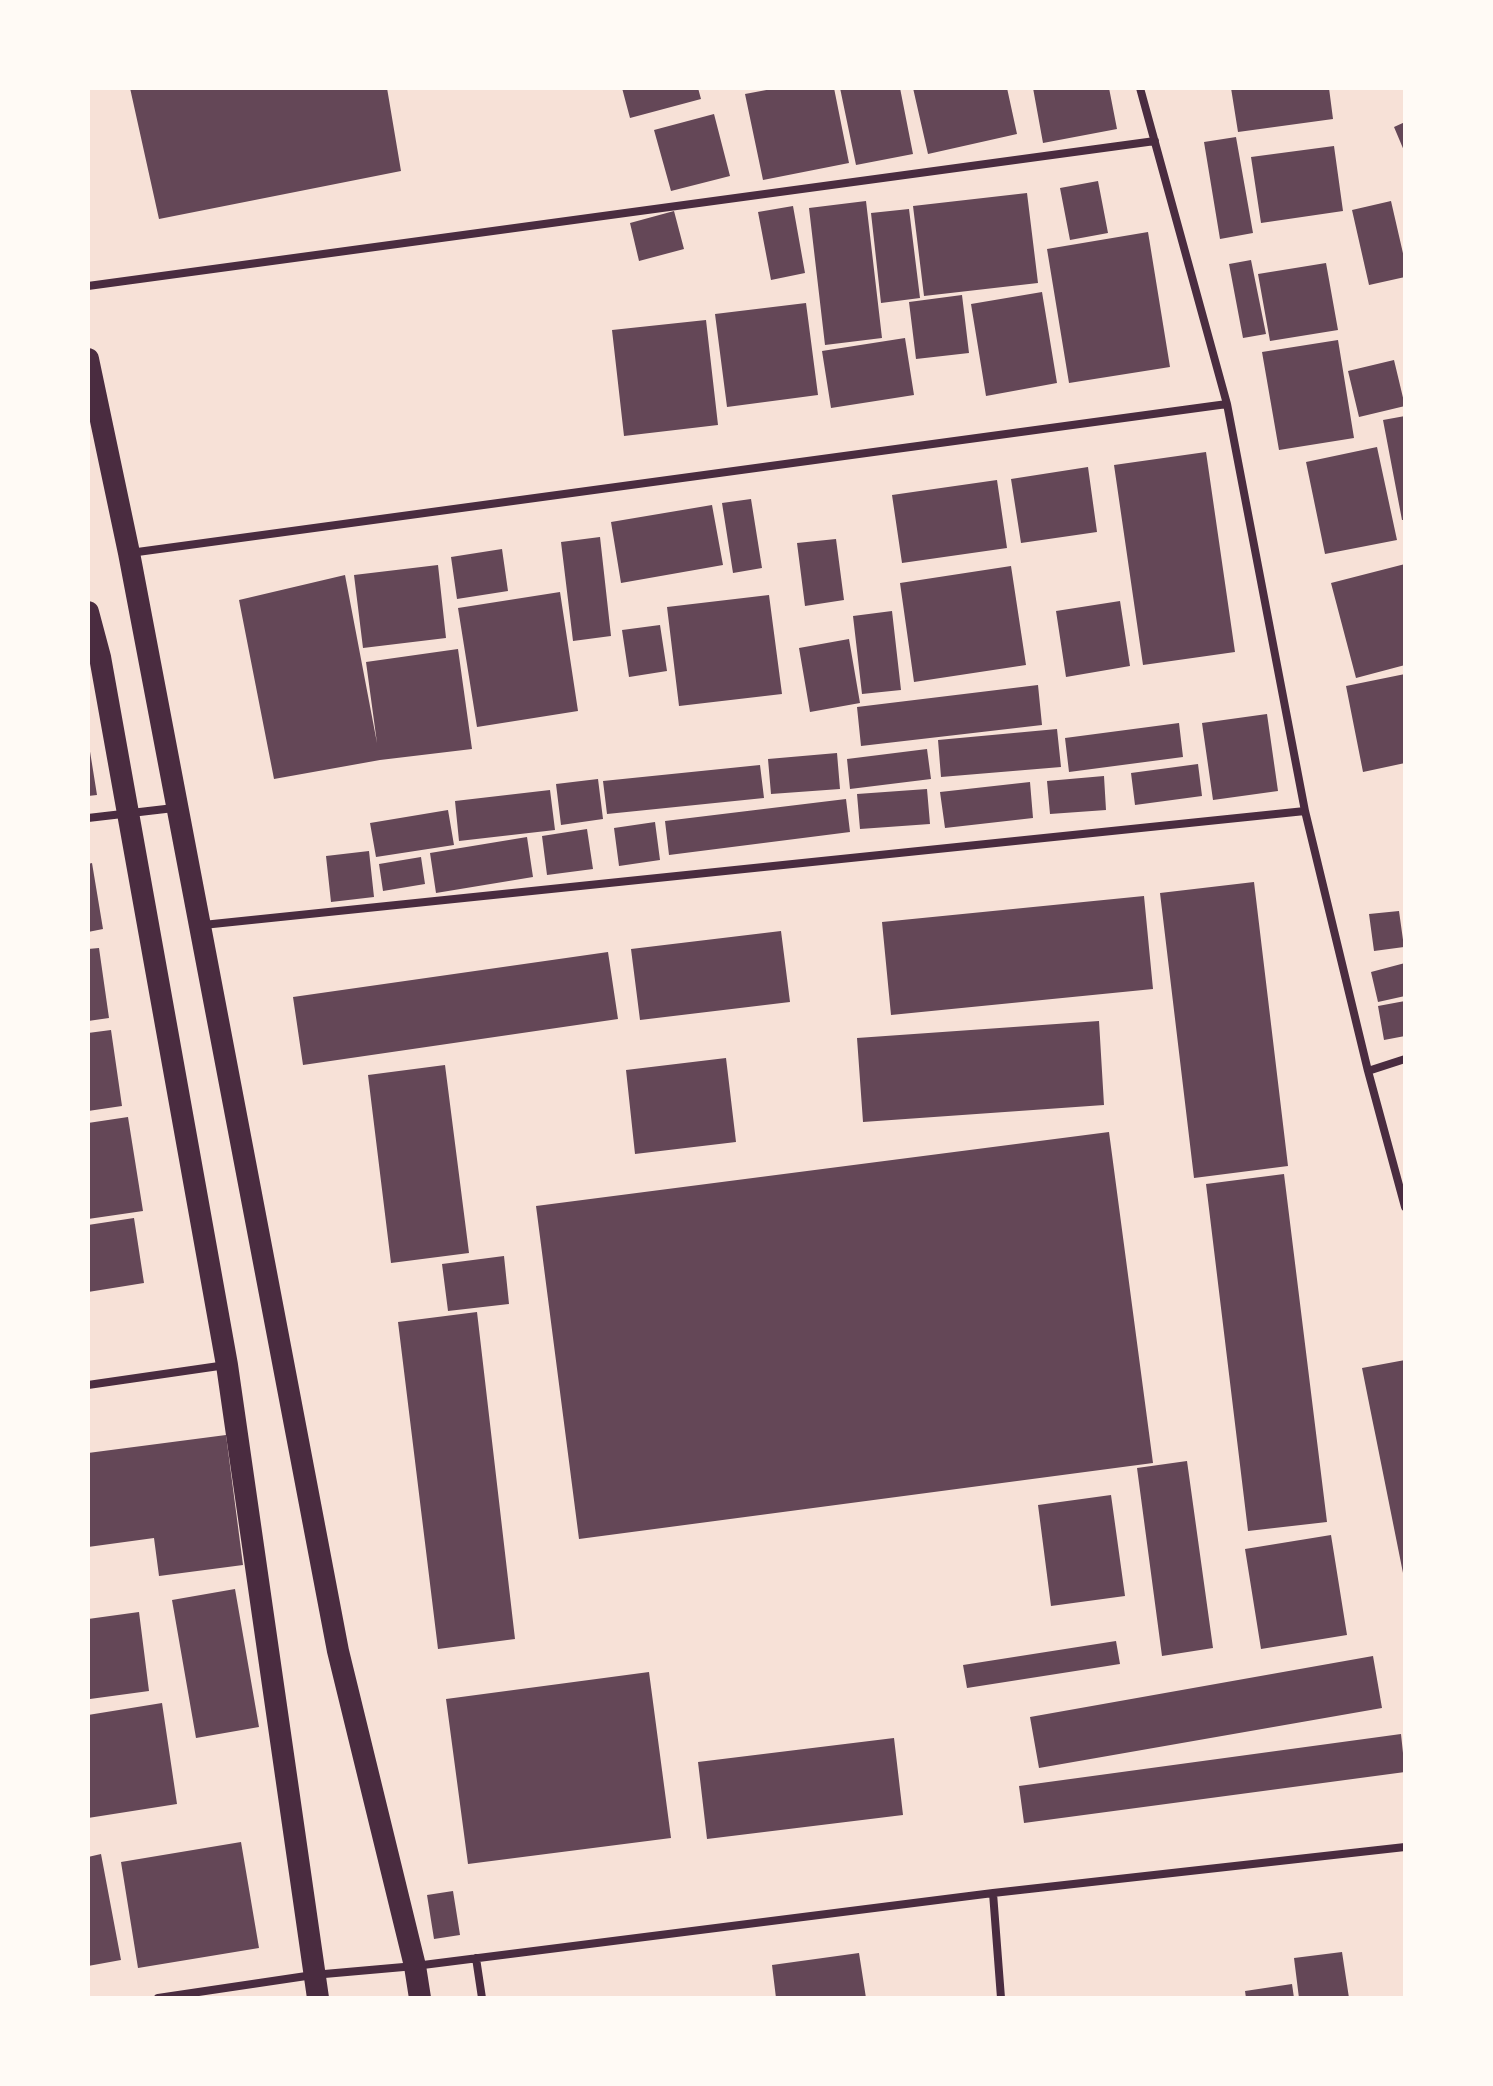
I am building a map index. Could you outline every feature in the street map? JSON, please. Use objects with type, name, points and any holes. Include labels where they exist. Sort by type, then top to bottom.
[{"type":"highway","points":[[88,359],[179,808],[338,1651],[415,1966],[420,1998]]},
{"type":"highway","points":[[88,612],[100,657],[227,1365],[318,1998]]},
{"type":"street","points":[[1140,88],[1227,404],[1305,811],[1368,1071],[1405,1207]]},
{"type":"street","points":[[88,286],[1155,141]]},
{"type":"street","points":[[129,553],[1227,404]]},
{"type":"street","points":[[88,818],[179,808]]},
{"type":"street","points":[[201,925],[1305,811]]},
{"type":"street","points":[[1368,1071],[1405,1059]]},
{"type":"street","points":[[88,1385],[227,1365]]},
{"type":"street","points":[[158,1998],[313,1975],[415,1966],[993,1893],[1405,1847]]},
{"type":"street","points":[[993,1893],[1001,1998]]},
{"type":"street","points":[[476,1958],[482,1998]]},
{"type":"building","points":[[130,88],[387,88],[401,171],[159,219]]},
{"type":"building","points":[[622,88],[698,88],[701,99],[630,118]]},
{"type":"building","points":[[777,88],[834,88],[849,163],[763,180],[745,94]]},
{"type":"building","points":[[840,88],[900,88],[913,154],[856,165]]},
{"type":"building","points":[[913,88],[1007,88],[1017,134],[928,154]]},
{"type":"building","points":[[1033,88],[1109,88],[1117,129],[1043,143]]},
{"type":"building","points":[[1231,88],[1329,88],[1333,119],[1238,132]]},
{"type":"building","points":[[714,114],[730,176],[671,191],[654,130]]},
{"type":"building","points":[[1405,122],[1405,153],[1394,127]]},
{"type":"building","points":[[1236,137],[1253,233],[1220,239],[1204,142]]},
{"type":"building","points":[[1334,146],[1343,211],[1261,223],[1251,157]]},
{"type":"building","points":[[1098,181],[1108,233],[1070,240],[1060,188]]},
{"type":"building","points":[[1027,193],[1038,283],[924,296],[913,206]]},
{"type":"building","points":[[866,201],[882,338],[825,345],[809,208]]},
{"type":"building","points":[[1391,201],[1405,262],[1405,277],[1369,285],[1352,210]]},
{"type":"building","points":[[793,206],[805,273],[771,280],[758,212]]},
{"type":"building","points":[[909,209],[920,298],[881,303],[871,213]]},
{"type":"building","points":[[674,211],[684,249],[639,261],[630,223]]},
{"type":"building","points":[[1148,232],[1170,367],[1069,383],[1047,249]]},
{"type":"building","points":[[1251,260],[1266,334],[1243,338],[1229,264]]},
{"type":"building","points":[[1326,263],[1338,330],[1270,341],[1258,274]]},
{"type":"building","points":[[1042,292],[1057,383],[986,396],[971,304]]},
{"type":"building","points":[[962,295],[969,353],[916,359],[909,302]]},
{"type":"building","points":[[806,303],[818,395],[727,407],[715,314]]},
{"type":"building","points":[[706,320],[718,425],[624,436],[612,330]]},
{"type":"building","points":[[905,338],[914,395],[831,408],[822,351]]},
{"type":"building","points":[[1338,340],[1354,438],[1279,450],[1262,352]]},
{"type":"building","points":[[1394,360],[1405,406],[1359,417],[1348,371]]},
{"type":"building","points":[[1405,416],[1405,520],[1402,520],[1383,420]]},
{"type":"building","points":[[1377,447],[1397,540],[1325,554],[1306,462]]},
{"type":"building","points":[[1206,452],[1235,652],[1143,665],[1114,465]]},
{"type":"building","points":[[1088,467],[1097,532],[1021,543],[1011,479]]},
{"type":"building","points":[[997,480],[1007,548],[902,563],[892,495]]},
{"type":"building","points":[[751,499],[762,568],[733,573],[722,503]]},
{"type":"building","points":[[712,505],[723,565],[621,583],[611,522]]},
{"type":"building","points":[[600,537],[611,636],[573,641],[561,542]]},
{"type":"building","points":[[836,539],[844,600],[805,606],[797,543]]},
{"type":"building","points":[[502,549],[508,591],[457,599],[451,557]]},
{"type":"building","points":[[1405,564],[1405,665],[1356,678],[1331,583]]},
{"type":"building","points":[[438,565],[446,638],[363,648],[354,575]]},
{"type":"building","points":[[1011,566],[1026,665],[914,682],[900,583]]},
{"type":"building","points":[[345,575],[377,743],[366,662],[458,649],[472,749],[380,760],[274,779],[239,600]]},
{"type":"building","points":[[560,592],[578,711],[477,727],[458,608]]},
{"type":"building","points":[[769,595],[782,694],[679,706],[667,607]]},
{"type":"building","points":[[1120,601],[1130,666],[1066,677],[1056,611]]},
{"type":"building","points":[[892,611],[901,690],[862,694],[853,616]]},
{"type":"building","points":[[660,625],[667,671],[629,677],[622,630]]},
{"type":"building","points":[[849,639],[860,703],[810,712],[799,648]]},
{"type":"building","points":[[1405,674],[1405,763],[1363,772],[1346,686]]},
{"type":"building","points":[[1038,685],[1042,725],[861,746],[857,707]]},
{"type":"building","points":[[1267,714],[1278,791],[1213,800],[1202,723]]},
{"type":"building","points":[[1179,723],[1183,757],[1069,772],[1065,738]]},
{"type":"building","points":[[1057,729],[1061,767],[941,777],[938,740]]},
{"type":"building","points":[[88,739],[97,795],[88,796]]},
{"type":"building","points":[[927,749],[931,779],[850,789],[847,759]]},
{"type":"building","points":[[837,753],[840,789],[771,794],[768,759]]},
{"type":"building","points":[[1198,764],[1202,796],[1135,805],[1131,773]]},
{"type":"building","points":[[760,765],[764,798],[607,814],[603,781]]},
{"type":"building","points":[[1104,776],[1106,810],[1050,814],[1047,781]]},
{"type":"building","points":[[598,779],[603,819],[561,825],[556,784]]},
{"type":"building","points":[[1030,782],[1033,818],[945,828],[940,792]]},
{"type":"building","points":[[927,789],[930,824],[860,829],[857,794]]},
{"type":"building","points":[[550,790],[555,830],[459,841],[455,801]]},
{"type":"building","points":[[846,799],[850,832],[669,855],[665,821]]},
{"type":"building","points":[[448,810],[454,845],[376,857],[370,823]]},
{"type":"building","points":[[655,822],[660,860],[619,866],[614,828]]},
{"type":"building","points":[[587,829],[593,869],[547,875],[542,836]]},
{"type":"building","points":[[527,837],[533,877],[436,893],[430,853]]},
{"type":"building","points":[[369,851],[374,897],[331,902],[326,856]]},
{"type":"building","points":[[421,857],[425,884],[383,891],[379,864]]},
{"type":"building","points":[[92,863],[103,929],[88,932],[88,864]]},
{"type":"building","points":[[1254,882],[1288,1166],[1194,1178],[1160,893]]},
{"type":"building","points":[[1144,896],[1153,989],[891,1015],[882,922]]},
{"type":"building","points":[[1399,911],[1404,947],[1374,951],[1369,914]]},
{"type":"building","points":[[781,931],[790,1002],[640,1020],[631,949]]},
{"type":"building","points":[[99,948],[109,1018],[88,1021],[88,949]]},
{"type":"building","points":[[608,952],[618,1019],[303,1065],[293,997]]},
{"type":"building","points":[[1405,963],[1405,996],[1378,1002],[1371,972]]},
{"type":"building","points":[[1405,1001],[1405,1036],[1384,1040],[1378,1006]]},
{"type":"building","points":[[1099,1021],[1104,1105],[863,1122],[857,1038]]},
{"type":"building","points":[[111,1030],[122,1106],[88,1111],[88,1033]]},
{"type":"building","points":[[726,1058],[736,1142],[635,1154],[626,1070]]},
{"type":"building","points":[[445,1065],[469,1253],[391,1263],[368,1075]]},
{"type":"building","points":[[128,1117],[143,1211],[88,1219],[88,1123]]},
{"type":"building","points":[[1109,1132],[1153,1463],[579,1539],[536,1206]]},
{"type":"building","points":[[1284,1174],[1327,1522],[1248,1531],[1206,1184]]},
{"type":"building","points":[[134,1218],[144,1283],[88,1292],[88,1225]]},
{"type":"building","points":[[504,1256],[509,1304],[448,1311],[442,1264]]},
{"type":"building","points":[[477,1312],[515,1639],[438,1649],[398,1322]]},
{"type":"building","points":[[1405,1360],[1405,1577],[1404,1578],[1362,1368]]},
{"type":"building","points":[[226,1435],[243,1565],[159,1576],[154,1538],[88,1547],[88,1453]]},
{"type":"building","points":[[1187,1461],[1213,1648],[1162,1656],[1137,1468]]},
{"type":"building","points":[[1111,1495],[1125,1596],[1051,1606],[1038,1505]]},
{"type":"building","points":[[1331,1535],[1347,1635],[1261,1649],[1245,1549]]},
{"type":"building","points":[[235,1589],[259,1727],[196,1738],[172,1600]]},
{"type":"building","points":[[139,1612],[149,1691],[90,1699],[88,1619]]},
{"type":"building","points":[[1116,1641],[1120,1664],[967,1688],[963,1665]]},
{"type":"building","points":[[1373,1656],[1382,1708],[1039,1768],[1030,1717]]},
{"type":"building","points":[[649,1672],[671,1838],[468,1864],[446,1699]]},
{"type":"building","points":[[162,1703],[177,1804],[88,1818],[88,1715]]},
{"type":"building","points":[[1401,1734],[1405,1772],[1024,1823],[1019,1786]]},
{"type":"building","points":[[894,1738],[903,1815],[707,1839],[698,1762]]},
{"type":"building","points":[[241,1842],[259,1948],[138,1968],[121,1862]]},
{"type":"building","points":[[101,1854],[121,1960],[88,1966],[88,1857]]},
{"type":"building","points":[[453,1891],[460,1935],[434,1939],[427,1895]]},
{"type":"building","points":[[1342,1952],[1349,1998],[1299,1998],[1294,1958]]},
{"type":"building","points":[[859,1953],[866,1998],[776,1998],[772,1965]]},
{"type":"building","points":[[1292,1984],[1294,1998],[1246,1998],[1245,1991]]}]
